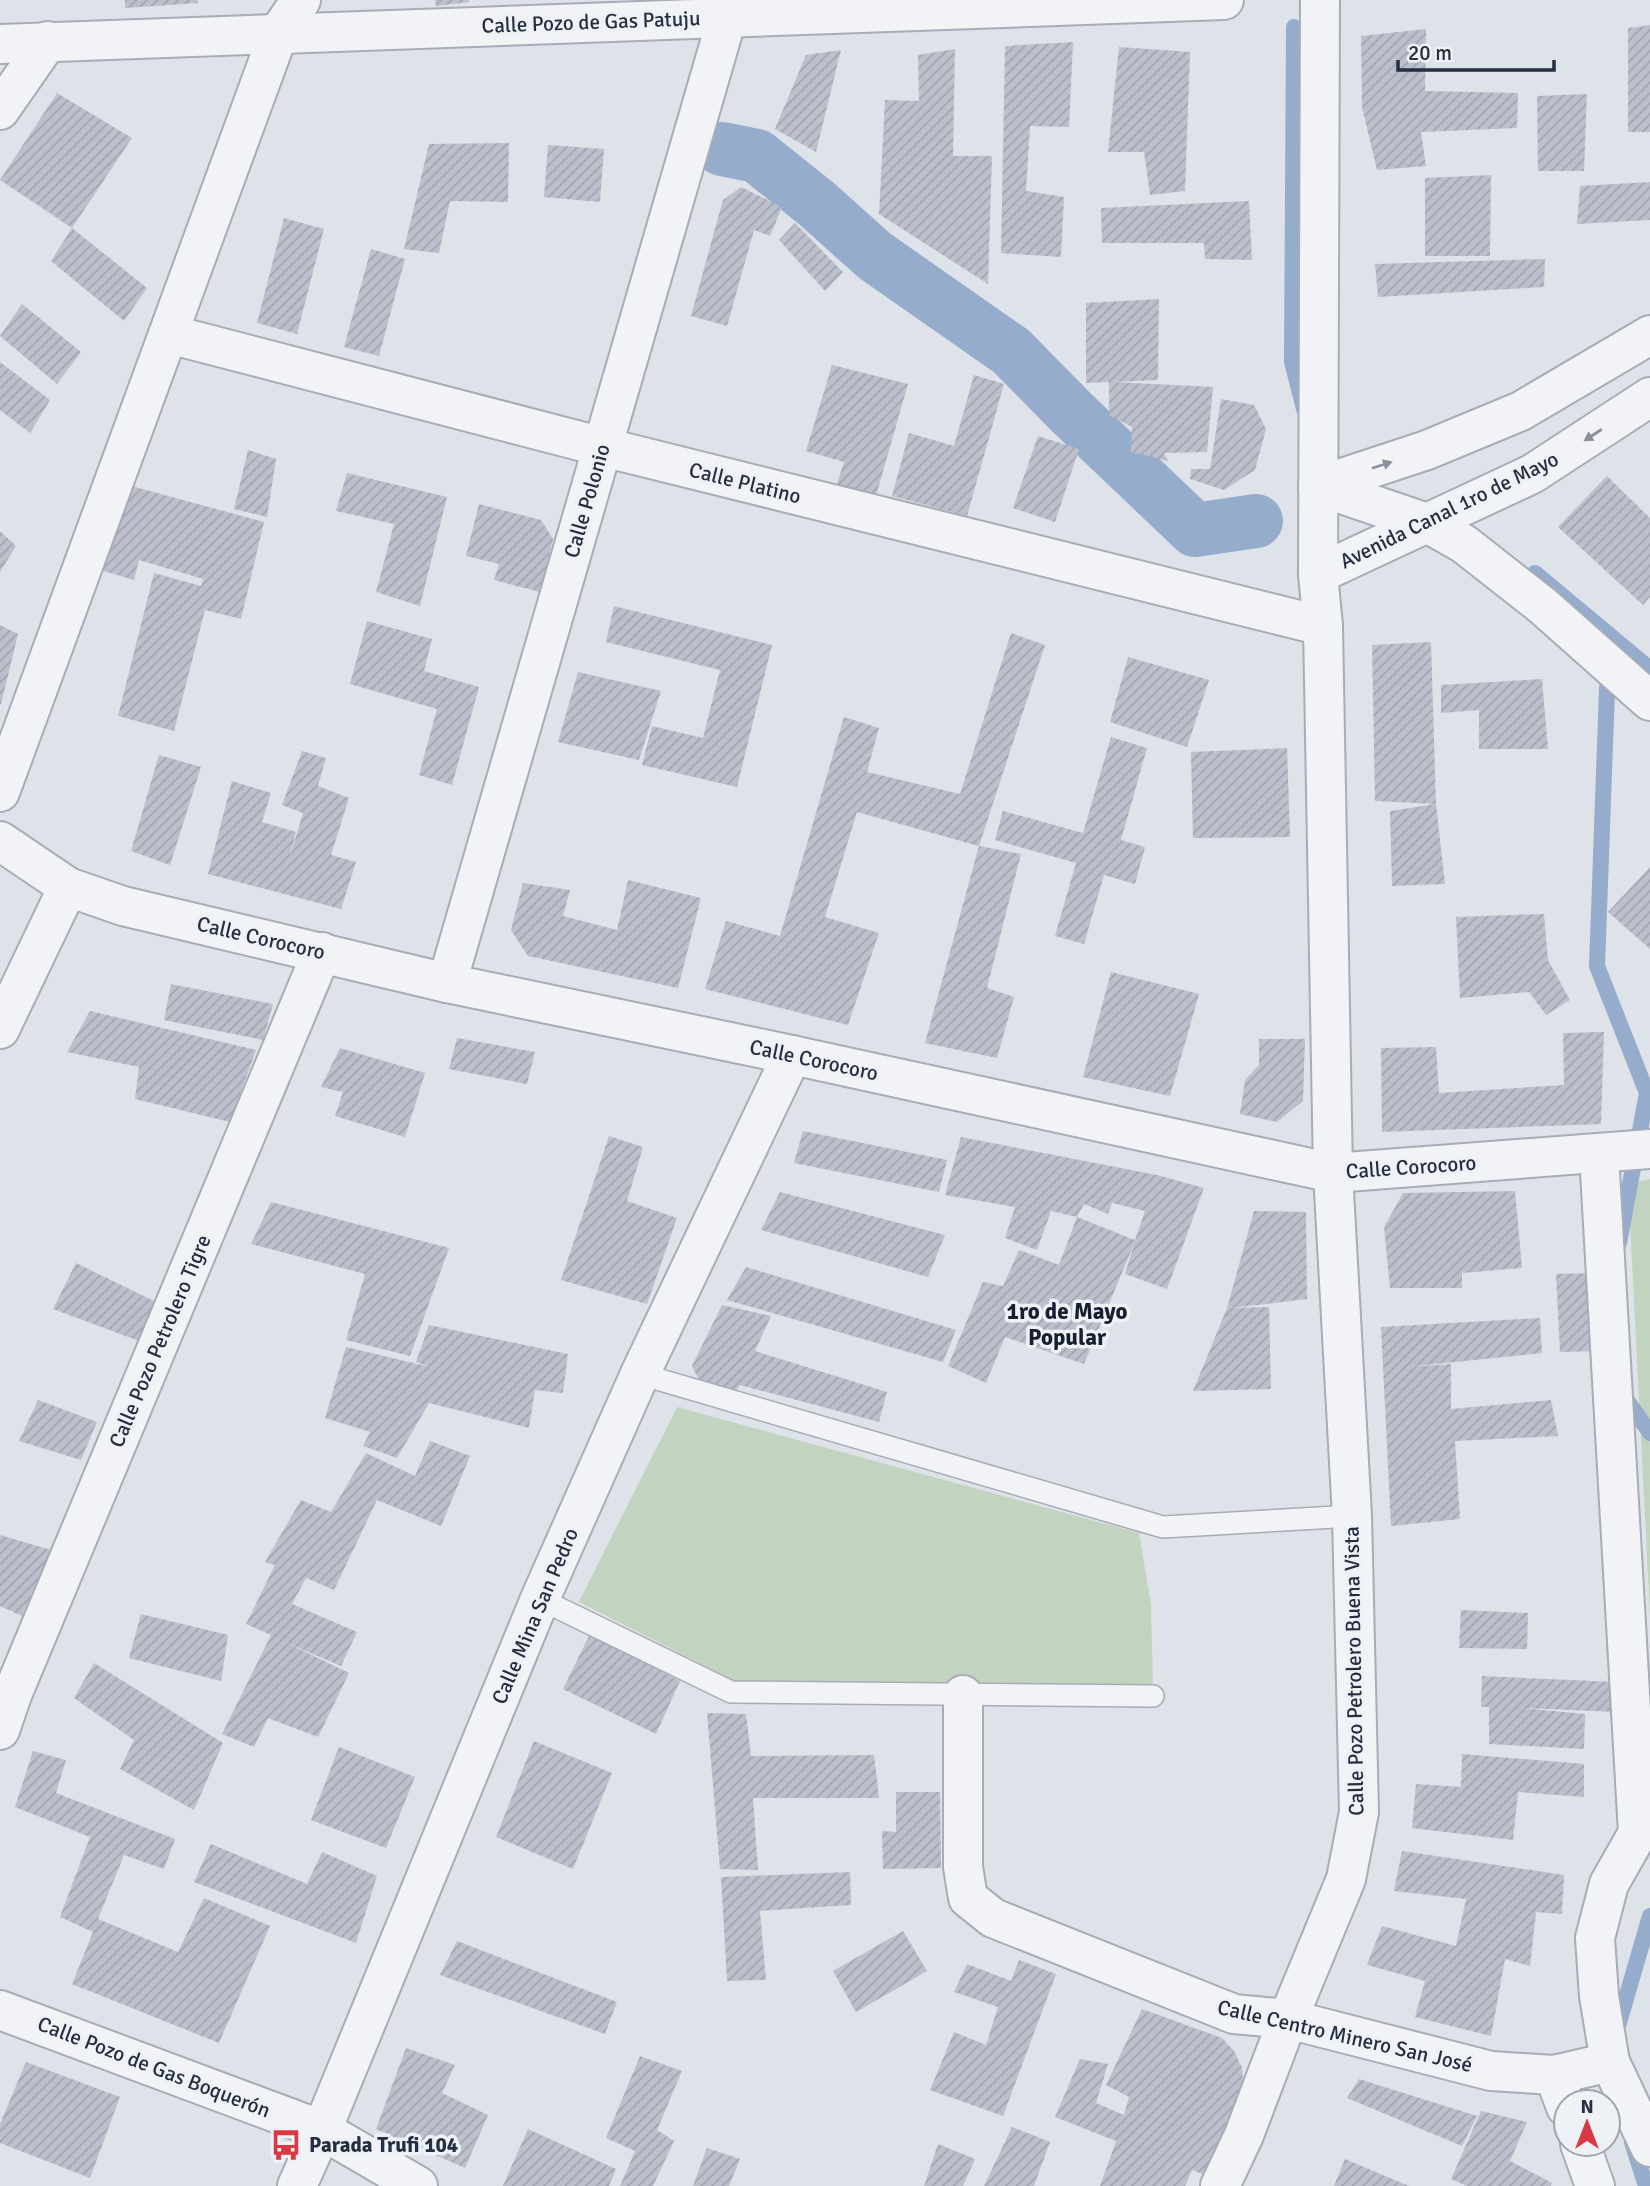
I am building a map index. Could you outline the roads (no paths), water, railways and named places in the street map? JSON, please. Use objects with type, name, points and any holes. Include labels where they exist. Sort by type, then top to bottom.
[{"type":"street","points":[[0,792],[279,32],[301,0]]},
{"type":"street","name":"Calle Pozo de Gas Patuju","points":[[0,44],[1224,0]]},
{"type":"street","name":"Calle Pozo Petrolero Buena Vista","points":[[1220,2186],[1244,2136],[1288,2019],[1346,1879],[1359,1812],[1352,1516],[1333,1173],[1323,626],[1318,574],[1320,0]]},
{"type":"street","name":"Calle Polonio","points":[[447,983],[727,18]]},
{"type":"street","points":[[0,110],[48,41]]},
{"type":"street","name":"Calle Platino","points":[[169,334],[603,447],[1323,626]]},
{"type":"street","points":[[1318,486],[1427,450],[1521,411],[1650,335]]},
{"type":"street","name":"Avenida Canal 1ro de Mayo","points":[[1318,574],[1532,474],[1650,397]]},
{"type":"street","points":[[1318,486],[1426,523],[1464,544],[1543,606],[1650,701]]},
{"type":"street","name":"Calle Corocoro","points":[[0,841],[68,887],[123,906],[447,983],[1333,1173],[1650,1149]]},
{"type":"street","points":[[0,1029],[68,887]]},
{"type":"street","name":"Calle Pozo Petrolero Tigre","points":[[0,1730],[322,952]]},
{"type":"street","name":"Calle Mina San Pedro","points":[[297,2186],[540,1599],[640,1374],[792,1055]]},
{"type":"street","points":[[1599,1154],[1644,1826],[1609,1884],[1595,1938],[1610,2062],[1650,2147]]},
{"type":"street","name":"Calle Centro Minero San José","points":[[963,1695],[962,1867],[968,1898],[993,1918],[1234,2014],[1288,2019],[1552,2089]]},
{"type":"street","name":"Calle Pozo de Gas Boquerón","points":[[0,2010],[322,2130],[418,2186]]},
{"type":"street","name":"Calle Centro Minero San José","points":[[1565,2088],[1610,2062]]},
{"type":"street","points":[[1585,2158],[1595,2186]]},
{"type":"lane","points":[[640,1374],[1163,1527],[1352,1516]]},
{"type":"lane","points":[[540,1599],[732,1692],[1153,1696]]},
{"type":"waterway","points":[[1294,27],[1292,362],[1304,409]]},
{"type":"waterway","points":[[722,149],[757,156],[817,204],[875,256],[1011,351],[1195,530],[1256,521]]},
{"type":"waterway","points":[[1535,573],[1650,669]]},
{"type":"waterway","points":[[1609,635],[1597,966],[1647,1093],[1619,1243]]},
{"type":"waterway","points":[[1621,1392],[1650,1433]]},
{"type":"waterway","points":[[1616,2033],[1650,1916]]},
{"type":"waterway","points":[[1632,2142],[1646,2186]]},
{"type":"place","name":"Parada Trufi 104","points":[[286,2145]]},
{"type":"district","name":"1ro de Mayo Popular","points":[[1067,1324]]}]
